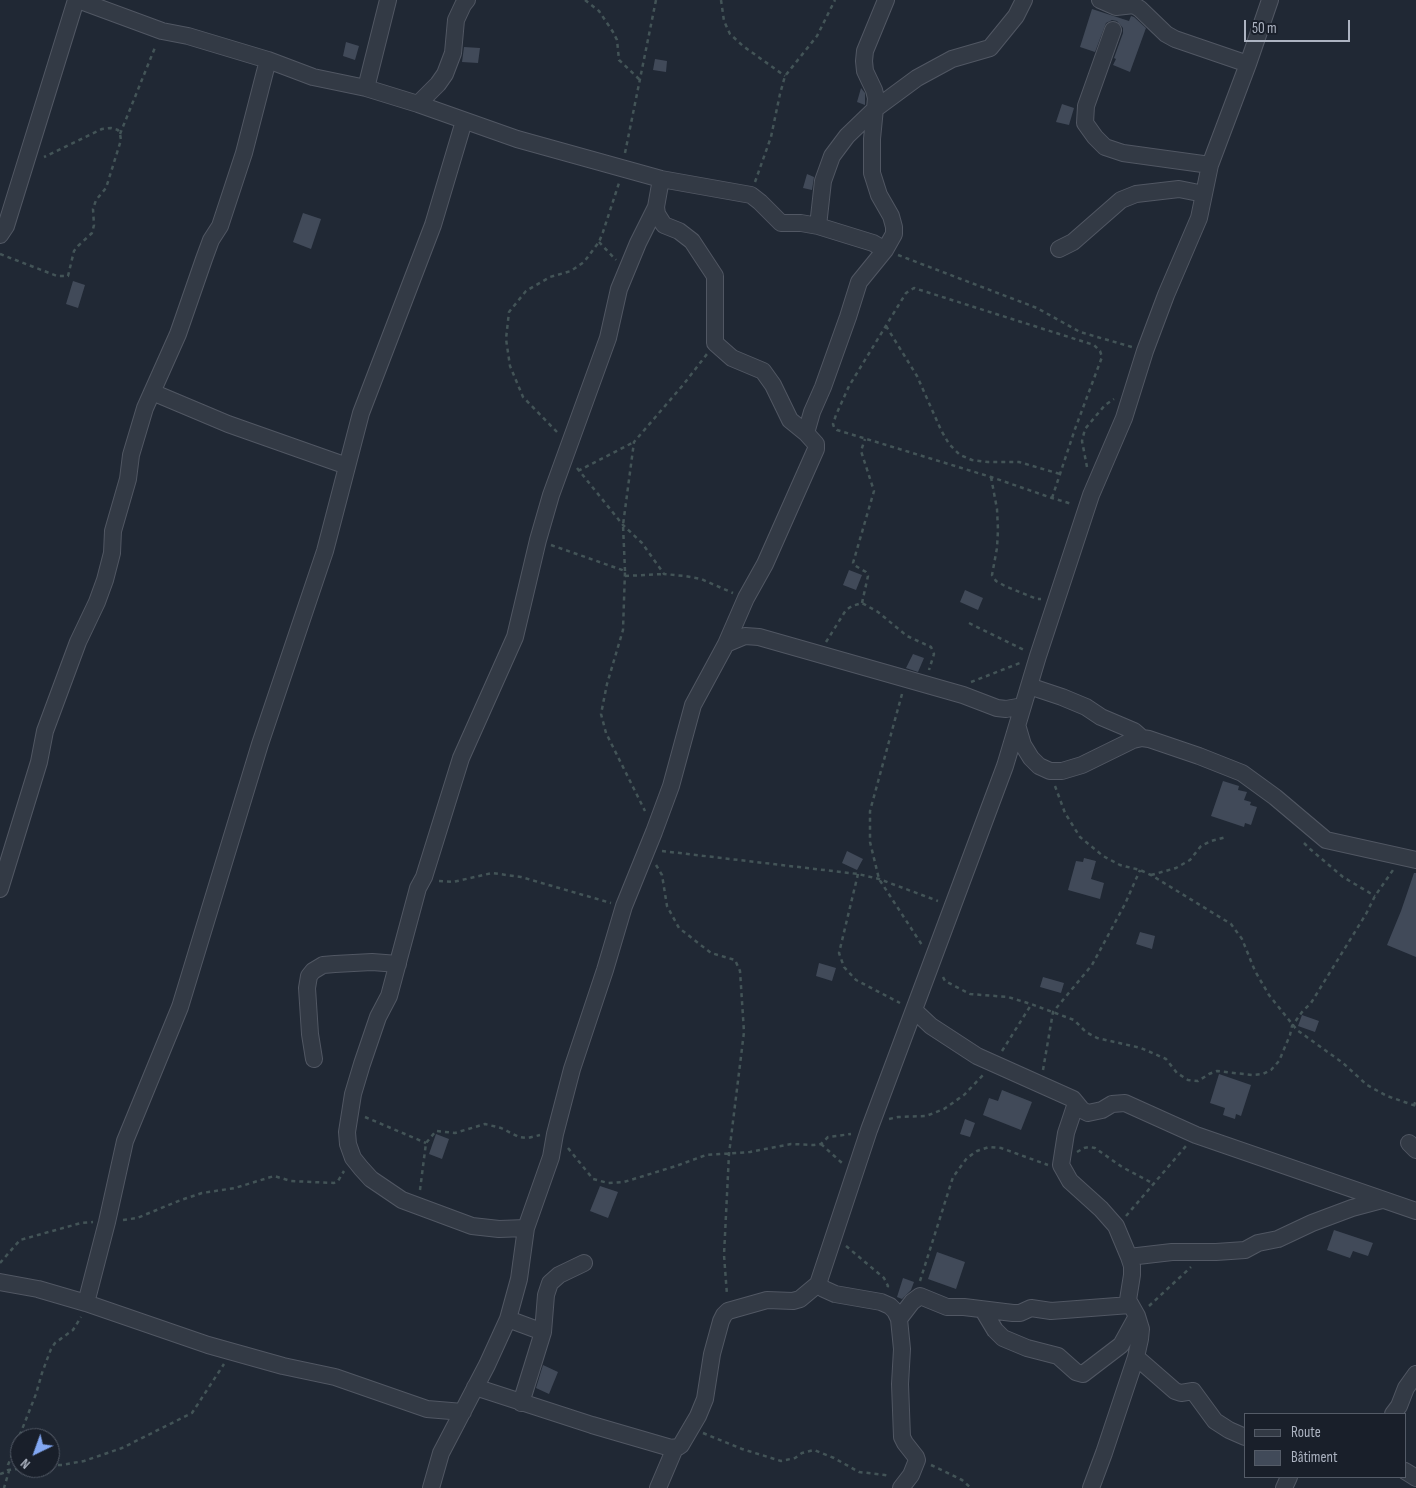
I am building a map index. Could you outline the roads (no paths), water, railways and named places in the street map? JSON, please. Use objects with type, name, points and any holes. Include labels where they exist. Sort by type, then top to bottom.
[{"type":"street","points":[[0,235],[6,226],[77,0],[162,31],[188,36],[268,60],[313,78],[366,88],[517,139],[623,169],[751,195],[781,223],[801,223],[818,226],[873,243],[885,250]]},
{"type":"street","points":[[366,88],[388,0]]},
{"type":"street","points":[[418,104],[445,74],[453,53],[456,20],[467,0]]},
{"type":"street","points":[[818,226],[822,181],[832,156],[847,136],[875,109],[932,69],[952,59],[990,48],[1016,16],[1024,0]]},
{"type":"street","points":[[1100,0],[1116,7],[1135,3],[1166,34],[1175,39],[1248,64]]},
{"type":"street","points":[[658,1488],[675,1448],[681,1445],[698,1416],[705,1399],[712,1354],[721,1320],[728,1312],[768,1300],[800,1299],[818,1284],[869,1130],[1002,775],[1018,728],[1028,686],[1088,502],[1124,418],[1166,295],[1199,218],[1210,165],[1270,0]]},
{"type":"street","points":[[806,433],[807,425],[823,387],[859,282],[885,250],[894,234],[891,216],[879,194],[872,173],[872,139],[876,98],[865,71],[864,61],[865,51],[881,4]]},
{"type":"street","points":[[1113,30],[1086,106],[1085,123],[1095,137],[1105,147],[1123,153],[1210,165]]},
{"type":"street","points":[[0,889],[39,762],[45,731],[78,642],[105,580],[112,553],[113,532],[128,479],[131,455],[145,408],[178,334],[204,258],[220,226],[244,154],[268,60]]},
{"type":"street","points":[[86,1304],[125,1141],[180,1007],[260,744],[326,551],[361,413],[433,225],[464,120]]},
{"type":"street","points":[[526,1228],[486,1229],[453,1220],[418,1207],[387,1192],[371,1179],[353,1158],[348,1144],[347,1132],[350,1111],[362,1064],[378,1017],[389,996],[410,912],[424,877],[461,758],[515,637],[538,540],[557,477],[608,338],[619,289],[656,207],[661,178]]},
{"type":"street","points":[[1059,249],[1073,242],[1121,200],[1136,194],[1179,190],[1204,194]]},
{"type":"street","points":[[431,1488],[441,1453],[476,1387],[508,1319],[519,1279],[526,1228],[552,1157],[555,1134],[572,1069],[624,906],[671,786],[693,705],[726,644],[746,598],[765,564],[816,449],[816,444],[790,420],[773,385],[763,371],[732,358],[716,343],[715,276],[692,242],[679,231],[664,225],[656,207]]},
{"type":"street","points":[[152,392],[228,424],[347,466]]},
{"type":"street","points":[[738,617],[750,635]]},
{"type":"street","points":[[726,644],[750,635],[925,684],[997,708],[1006,710],[1023,706]]},
{"type":"street","points":[[1028,686],[1062,696],[1086,707],[1101,717],[1134,731],[1142,738],[1198,756],[1242,773],[1275,797],[1326,840],[1410,859]]},
{"type":"street","points":[[1018,728],[1023,745],[1032,758],[1039,766],[1050,771],[1062,771],[1082,765],[1120,745],[1142,738]]},
{"type":"street","points":[[314,1059],[310,1034],[307,988],[309,976],[313,970],[323,965],[335,964],[372,962],[398,964]]},
{"type":"street","points":[[915,1011],[930,1026],[977,1056],[1073,1100],[1082,1110],[1095,1113],[1112,1104],[1125,1103],[1196,1135],[1416,1211]]},
{"type":"street","points":[[1076,1103],[1066,1133],[1061,1162],[1064,1173],[1116,1226],[1132,1266],[1128,1295],[1141,1329],[1136,1357],[1091,1488]]},
{"type":"street","points":[[1129,1258],[1172,1252],[1245,1250],[1258,1243],[1286,1236],[1312,1223],[1382,1200]]},
{"type":"street","points":[[520,1402],[543,1332],[546,1295],[550,1284],[560,1275],[584,1263]]},
{"type":"street","points":[[0,1282],[38,1289],[232,1352],[335,1377],[428,1409],[463,1412]]},
{"type":"street","points":[[818,1284],[835,1294],[881,1302],[890,1306],[899,1319],[902,1349],[900,1384],[902,1437],[916,1457],[916,1466],[908,1480],[897,1485]]},
{"type":"street","points":[[899,1319],[918,1297],[922,1296],[947,1307],[964,1306],[1013,1313],[1031,1308],[1051,1312],[1134,1311]]},
{"type":"street","points":[[983,1310],[1003,1338],[1027,1348],[1058,1356],[1076,1372],[1083,1374],[1122,1345],[1134,1311]]},
{"type":"street","points":[[508,1319],[543,1332]]},
{"type":"street","points":[[1136,1357],[1175,1391],[1181,1393],[1193,1391],[1215,1421],[1244,1437]]},
{"type":"street","points":[[1393,1413],[1399,1406],[1406,1388],[1416,1374]]},
{"type":"street","points":[[476,1387],[592,1425],[675,1448]]}]
